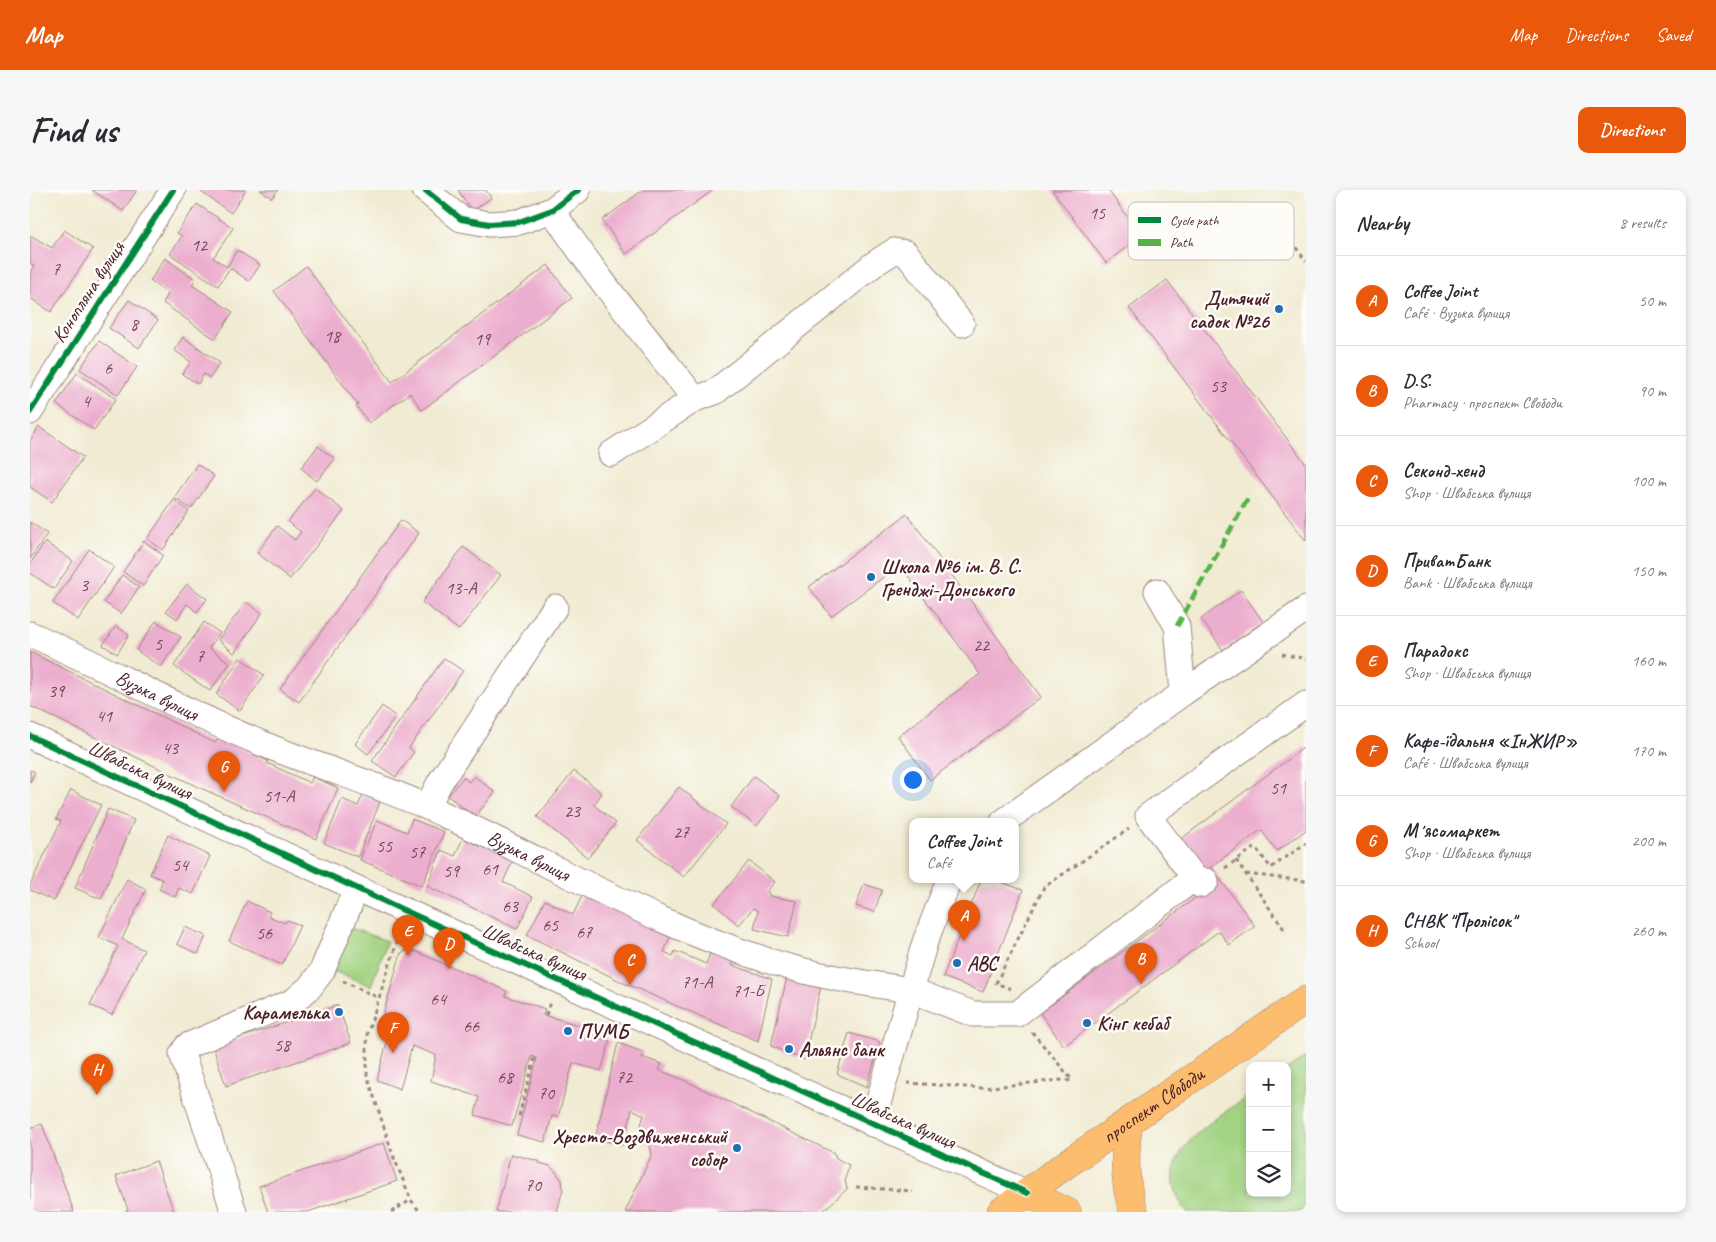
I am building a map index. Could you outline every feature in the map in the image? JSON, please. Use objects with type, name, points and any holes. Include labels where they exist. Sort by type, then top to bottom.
[{"type":"main road","name":"проспект Свободи","points":[[1001,1212],[1306,1000]]},
{"type":"main road","points":[[1128,1123],[1124,1167],[1127,1193],[1134,1212]]},
{"type":"main road","points":[[1028,1193],[1067,1212]]},
{"type":"street","name":"Конопляна вулиця","points":[[30,412],[173,190]]},
{"type":"street","points":[[425,190],[461,219],[489,224],[519,222],[552,210],[578,190]]},
{"type":"street","points":[[552,210],[612,297],[695,398]]},
{"type":"street","points":[[611,454],[695,398],[715,392],[874,264],[894,251],[906,253],[962,324]]},
{"type":"street","points":[[1157,591],[1177,626],[1183,693]]},
{"type":"street","points":[[427,807],[440,782],[555,607]]},
{"type":"street","points":[[1009,818],[1183,693],[1306,609]]},
{"type":"street","name":"Вузька вулиця","points":[[30,634],[272,748],[386,789],[427,807],[519,850],[632,908],[694,934],[791,968],[857,982],[911,990],[973,1014],[1017,1014]]},
{"type":"street","points":[[1017,1014],[1208,876],[1148,816],[1306,704]]},
{"type":"street","name":"Швабська вулиця","points":[[30,736],[356,889],[1028,1193]]},
{"type":"street","points":[[872,1124],[925,942],[949,883]]},
{"type":"street","points":[[234,1212],[182,1054],[187,1046],[294,1000],[322,971],[356,889]]},
{"type":"path","points":[[1294,245],[1306,261]]},
{"type":"path","points":[[1037,999],[996,983],[1044,887],[1148,816]]},
{"type":"path","points":[[1208,876],[1255,847],[1271,868],[1306,843]]},
{"type":"path","points":[[1236,860],[1286,932]]},
{"type":"path","points":[[1246,874],[1306,881]]},
{"type":"path","points":[[401,909],[400,936],[367,1035],[367,1075],[411,1200],[420,1212]]},
{"type":"path","points":[[322,971],[379,998]]},
{"type":"path","points":[[546,1016],[550,1001]]},
{"type":"path","points":[[884,1081],[983,1088],[1060,1080],[1073,1081],[1017,1014]]},
{"type":"path","points":[[518,1116],[535,1057]]},
{"type":"path","points":[[856,1188],[914,1192]]},
{"type":"path","points":[[391,1212],[411,1200]]},
{"type":"green space","points":[[348,927],[387,941],[371,986],[331,970]]},
{"type":"green space","points":[[1306,1056],[1306,1212],[1187,1212],[1176,1192],[1174,1174],[1178,1158],[1188,1143],[1202,1129],[1246,1098],[1246,1197],[1291,1197],[1291,1066]]},
{"type":"building","points":[[92,190],[137,190],[123,211]]},
{"type":"building","points":[[202,190],[246,190],[231,213],[201,192]]},
{"type":"building","points":[[260,190],[278,190],[272,198]]},
{"type":"building","points":[[458,190],[486,190],[491,198],[472,211]]},
{"type":"building","points":[[643,190],[713,190],[626,254],[602,220]]},
{"type":"building","points":[[1052,190],[1108,190],[1128,218],[1128,246],[1106,263]]},
{"type":"building","points":[[197,204],[233,228],[213,258],[227,267],[237,250],[260,265],[249,281],[230,268],[218,286],[170,254],[182,236],[177,233]]},
{"type":"building","points":[[64,230],[93,249],[51,312],[30,298],[30,272],[34,266],[30,263],[30,235],[52,248]]},
{"type":"building","points":[[165,258],[195,279],[192,285],[233,312],[215,339],[163,303],[168,294],[150,281]]},
{"type":"building","points":[[548,265],[572,298],[422,410],[410,393],[369,423],[356,406],[358,405],[274,291],[306,266],[392,382]]},
{"type":"building","points":[[1167,280],[1306,464],[1306,541],[1129,308]]},
{"type":"building","points":[[129,300],[158,320],[139,348],[109,328]]},
{"type":"building","points":[[183,337],[220,363],[210,378],[204,374],[198,384],[182,374],[191,362],[174,350]]},
{"type":"building","points":[[99,341],[137,367],[118,395],[80,369]]},
{"type":"building","points":[[77,373],[116,399],[94,430],[56,404]]},
{"type":"building","points":[[39,427],[83,457],[52,502],[30,487],[30,441]]},
{"type":"building","points":[[318,446],[335,459],[317,481],[301,468]]},
{"type":"building","points":[[197,464],[214,476],[191,509],[174,498]]},
{"type":"building","points":[[315,488],[344,511],[290,579],[257,553],[277,526],[295,540],[301,532],[288,522]]},
{"type":"building","points":[[174,500],[189,511],[163,550],[147,539]]},
{"type":"building","points":[[907,514],[1041,697],[930,780],[898,736],[980,674],[900,565],[831,616],[809,587]]},
{"type":"building","points":[[401,520],[419,533],[299,702],[280,689]]},
{"type":"building","points":[[30,522],[47,534],[30,559]]},
{"type":"building","points":[[144,541],[163,555],[143,586],[123,572]]},
{"type":"building","points":[[45,542],[73,561],[54,589],[30,573],[30,564]]},
{"type":"building","points":[[463,547],[501,575],[459,630],[422,602]]},
{"type":"building","points":[[89,549],[114,567],[78,620],[53,603]]},
{"type":"building","points":[[122,575],[139,587],[121,614],[104,602]]},
{"type":"building","points":[[187,584],[207,599],[197,612],[187,604],[177,619],[166,611]]},
{"type":"building","points":[[1241,590],[1263,622],[1223,650],[1201,619]]},
{"type":"building","points":[[246,602],[262,613],[234,653],[218,640]]},
{"type":"building","points":[[156,621],[181,637],[161,667],[136,650]]},
{"type":"building","points":[[204,622],[220,633],[209,648],[230,663],[210,691],[174,666]]},
{"type":"building","points":[[116,626],[129,635],[117,654],[103,645]]},
{"type":"building","points":[[30,652],[215,743],[218,738],[310,783],[313,777],[338,788],[316,839],[196,786],[30,706]]},
{"type":"building","points":[[240,658],[264,675],[240,711],[216,694]]},
{"type":"building","points":[[444,658],[463,671],[409,748],[414,752],[396,777],[372,761]]},
{"type":"building","points":[[382,706],[396,717],[368,754],[355,744]]},
{"type":"building","points":[[1306,746],[1306,830],[1277,851],[1261,830],[1211,867],[1255,926],[1229,945],[1219,931],[1064,1046],[1040,1013],[1210,887],[1177,842]]},
{"type":"building","points":[[30,770],[35,772],[30,782]]},
{"type":"building","points":[[574,771],[602,793],[594,805],[616,823],[588,858],[537,817]]},
{"type":"building","points":[[474,776],[495,792],[475,817],[448,796],[463,777],[469,782]]},
{"type":"building","points":[[754,776],[780,796],[757,826],[731,807]]},
{"type":"building","points":[[679,787],[726,824],[684,877],[637,840]]},
{"type":"building","points":[[71,790],[101,805],[54,901],[30,890],[30,885],[61,821],[56,819]]},
{"type":"building","points":[[363,795],[380,802],[358,857],[324,843],[342,799],[358,806]]},
{"type":"building","points":[[108,809],[134,820],[101,899],[75,888]]},
{"type":"building","points":[[412,819],[444,832],[422,886],[360,860],[377,820],[407,832]]},
{"type":"building","points":[[168,835],[210,856],[193,894],[179,888],[175,897],[159,889],[163,880],[150,874]]},
{"type":"building","points":[[463,838],[481,847],[483,842],[515,856],[503,882],[533,897],[517,929],[427,886],[441,850],[455,856]]},
{"type":"building","points":[[749,861],[775,882],[767,891],[770,896],[797,901],[788,937],[754,929],[758,911],[753,908],[739,925],[714,904]]},
{"type":"building","points":[[127,879],[146,889],[122,939],[144,950],[112,1015],[90,1005],[118,946],[99,937]]},
{"type":"building","points":[[980,883],[1004,883],[1023,890],[983,992],[943,977]]},
{"type":"building","points":[[864,884],[882,890],[874,912],[856,906]]},
{"type":"building","points":[[584,892],[670,937],[664,952],[673,956],[675,951],[706,964],[711,951],[734,958],[732,965],[772,979],[758,1041],[624,983],[527,935],[545,900],[573,915]]},
{"type":"building","points":[[247,901],[270,912],[268,916],[285,923],[287,920],[300,925],[282,965],[229,941]]},
{"type":"building","points":[[185,927],[206,936],[198,954],[177,944]]},
{"type":"building","points":[[410,949],[507,991],[505,996],[545,1009],[543,1015],[586,1027],[584,1033],[610,1041],[601,1071],[573,1063],[558,1117],[552,1116],[545,1142],[517,1135],[537,1058],[532,1056],[512,1126],[475,1115],[479,1097],[431,1081],[436,1055],[412,1046],[400,1089],[377,1080],[393,1019],[383,1015],[401,953]]},
{"type":"building","points":[[787,977],[821,986],[804,1060],[771,1046]]},
{"type":"building","points":[[338,1005],[351,1043],[226,1086],[213,1047]]},
{"type":"building","points":[[849,1033],[880,1042],[867,1087],[837,1074]]},
{"type":"building","name":"Хресто-Воздвиженський собор","points":[[618,1043],[643,1052],[642,1057],[662,1064],[659,1070],[686,1081],[834,1153],[836,1158],[849,1165],[845,1179],[847,1189],[822,1212],[625,1212],[652,1154],[650,1145],[637,1139],[644,1115],[632,1109],[624,1145],[595,1139]]},
{"type":"building","points":[[42,1124],[74,1212],[30,1212],[30,1128]]},
{"type":"building","points":[[384,1143],[397,1181],[308,1212],[268,1212],[259,1186]]},
{"type":"building","points":[[511,1154],[539,1161],[539,1163],[550,1166],[555,1171],[562,1180],[563,1189],[557,1212],[496,1212]]},
{"type":"building","points":[[156,1161],[174,1212],[124,1212],[128,1210],[116,1176]]},
{"type":"marked path","points":[[1177,626],[1248,498]]},
{"type":"cycle path","points":[[30,412],[173,190]]},
{"type":"cycle path","points":[[425,190],[461,219],[489,224],[519,222],[552,210],[578,190]]},
{"type":"cycle path","points":[[30,736],[401,909],[1027,1193]]},
{"type":"place","name":"Дитячий садок №26","points":[[1279,309]]},
{"type":"place","name":"Школа №6 ім. В. С. Гренджі-Донського","points":[[871,577]]},
{"type":"place","name":"Мʼясомаркет","points":[[224,792]]},
{"type":"place","name":"Coffee Joint","points":[[964,941]]},
{"type":"place","name":"Парадокс","points":[[408,956]]},
{"type":"place","name":"ABC","points":[[957,963]]},
{"type":"place","name":"ПриватБанк","points":[[449,969]]},
{"type":"place","name":"D.S.","points":[[1141,984]]},
{"type":"place","name":"Секонд-хенд","points":[[630,985]]},
{"type":"place","name":"Карамелька","points":[[339,1012]]},
{"type":"place","name":"Кінг кебаб","points":[[1087,1023]]},
{"type":"place","name":"ПУМБ","points":[[568,1031]]},
{"type":"place","name":"Альянс банк","points":[[789,1049]]},
{"type":"place","name":"Кафе-їдальня «ІнЖИР»","points":[[393,1053]]},
{"type":"place","name":"СНВК \"Пролісок\"","points":[[97,1095]]},
{"type":"place","name":"Хресто-Воздвиженський собор","points":[[737,1148]]}]
